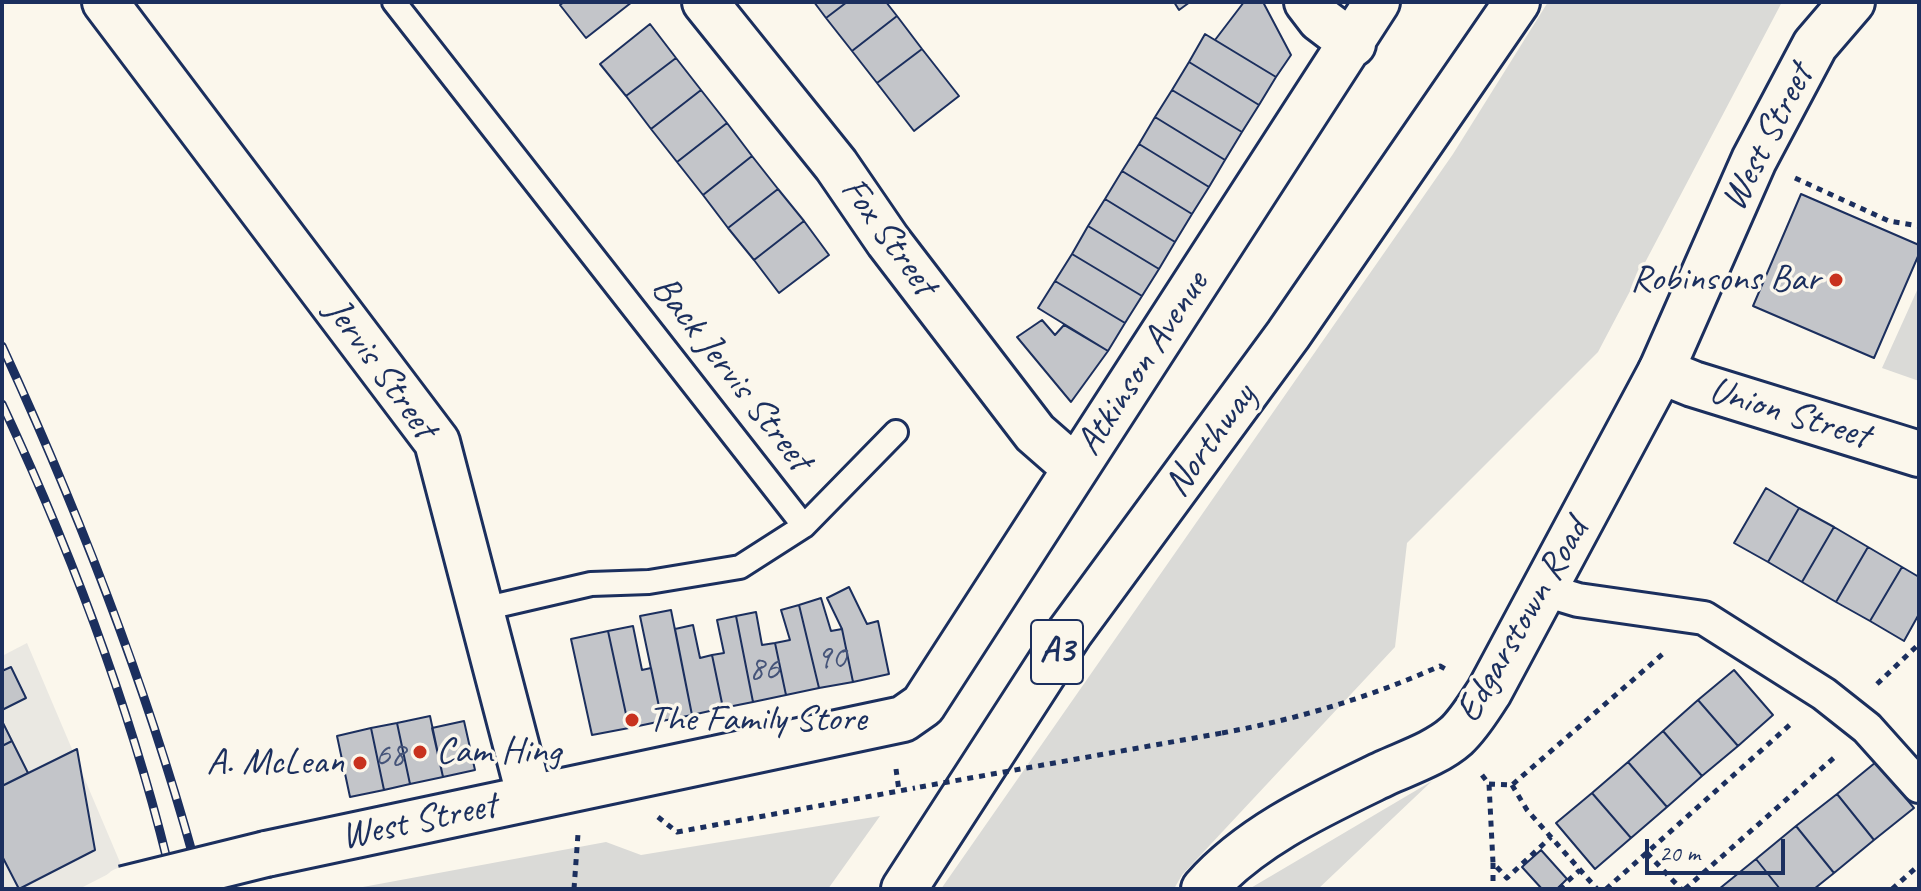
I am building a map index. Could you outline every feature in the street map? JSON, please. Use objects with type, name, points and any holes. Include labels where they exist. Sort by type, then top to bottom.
[{"type":"main road","name":"Jervis Street","points":[[105,2],[437,442],[530,798]]},
{"type":"main road","name":"Fox Street","points":[[705,2],[836,165],[888,241],[1035,433],[1075,468]]},
{"type":"main road","points":[[1307,2],[1320,19],[1353,44]]},
{"type":"main road","name":"Atkinson Avenue","points":[[903,719],[923,705],[1353,44],[1377,2]]},
{"type":"main road","name":"Northway","points":[[904,887],[1070,632],[1288,335],[1517,2]]},
{"type":"main road","name":"West Street","points":[[1661,371],[1754,160],[1815,45],[1852,2]]},
{"type":"main road","name":"Union Street","points":[[1661,371],[1693,384],[1919,454]]},
{"type":"main road","name":"Edgarstown Road","points":[[1204,889],[1261,838],[1455,738],[1489,692],[1661,371]]},
{"type":"main road","name":"West Street","points":[[124,889],[266,854],[903,719]]},
{"type":"street","points":[[1545,590],[1578,600],[1698,616],[1846,712],[1919,786]]},
{"type":"lane","name":"Back Jervis Street","points":[[394,2],[804,526],[740,567],[649,582],[591,584],[483,609]]},
{"type":"lane","points":[[804,526],[896,432]]},
{"type":"path","points":[[1754,160],[1889,221],[1919,226]]},
{"type":"path","points":[[1489,784],[1512,785],[1692,629],[1698,616]]},
{"type":"path","points":[[1647,853],[1683,889],[1846,712],[1919,644]]},
{"type":"path","points":[[574,889],[579,850],[594,785],[677,832],[1299,719],[1382,692],[1440,666],[1489,692]]},
{"type":"path","points":[[1606,889],[1647,853],[1846,712]]},
{"type":"path","points":[[1477,768],[1489,784],[1493,889]]},
{"type":"path","points":[[895,769],[899,791]]},
{"type":"path","points":[[1512,785],[1527,810],[1597,889]]},
{"type":"path","points":[[1493,863],[1507,878],[1551,837]]},
{"type":"path","points":[[1892,889],[1919,865]]},
{"type":"path","points":[[1559,889],[1580,870]]},
{"type":"shaded area","points":[[1548,2],[1782,2],[1598,352],[1407,543],[1395,647],[1182,875],[1174,889],[941,889],[1453,154]]},
{"type":"shaded area","points":[[1919,286],[1919,381],[1882,368]]},
{"type":"shaded area","points":[[27,643],[122,867],[79,889],[2,889],[2,656]]},
{"type":"shaded area","points":[[1432,781],[1318,889],[1249,889]]},
{"type":"shaded area","points":[[880,816],[828,889],[352,889],[606,842],[641,855]]},
{"type":"building","points":[[564,2],[632,2],[586,38],[560,5]]},
{"type":"building","points":[[814,2],[847,2],[826,18]]},
{"type":"building","points":[[847,2],[886,2],[897,16],[852,51],[826,18]]},
{"type":"building","points":[[1174,2],[1190,2],[1179,10]]},
{"type":"building","points":[[1244,2],[1263,2],[1291,55],[1276,77],[1215,40]]},
{"type":"building","points":[[897,16],[922,49],[877,83],[852,51]]},
{"type":"building","points":[[650,24],[676,58],[626,96],[600,64]]},
{"type":"building","points":[[1205,34],[1276,77],[1259,105],[1189,62]]},
{"type":"building","points":[[922,49],[959,96],[914,131],[877,83]]},
{"type":"building","points":[[676,58],[701,90],[651,129],[626,96]]},
{"type":"building","points":[[1189,62],[1259,105],[1242,132],[1172,90]]},
{"type":"building","points":[[701,90],[727,123],[677,162],[651,129]]},
{"type":"building","points":[[1172,90],[1242,132],[1225,160],[1155,117]]},
{"type":"building","points":[[1155,117],[1225,160],[1209,187],[1139,144]]},
{"type":"building","points":[[727,123],[752,156],[703,195],[677,162]]},
{"type":"building","points":[[1139,144],[1209,187],[1192,214],[1122,171]]},
{"type":"building","points":[[752,156],[778,189],[728,228],[703,195]]},
{"type":"building","points":[[1122,171],[1192,214],[1175,242],[1105,199]]},
{"type":"building","points":[[778,189],[804,221],[754,260],[728,228]]},
{"type":"building","name":"Robinsons Bar","points":[[1801,194],[1919,245],[1919,254],[1874,358],[1753,306]]},
{"type":"building","points":[[1105,199],[1175,242],[1159,269],[1088,226]]},
{"type":"building","points":[[804,221],[829,255],[779,293],[754,260]]},
{"type":"building","points":[[1088,226],[1159,269],[1142,296],[1072,254]]},
{"type":"building","points":[[1072,254],[1142,296],[1125,323],[1055,281]]},
{"type":"building","points":[[1055,281],[1125,323],[1108,351],[1038,308]]},
{"type":"building","points":[[1042,320],[1055,335],[1064,325],[1108,351],[1071,402],[1017,337]]},
{"type":"building","points":[[1766,488],[1799,508],[1768,562],[1734,543]]},
{"type":"building","points":[[1799,508],[1834,527],[1802,582],[1768,562]]},
{"type":"building","points":[[1834,527],[1868,547],[1836,602],[1802,582]]},
{"type":"building","points":[[1868,547],[1902,567],[1870,621],[1836,602]]},
{"type":"building","points":[[1902,567],[1919,577],[1919,614],[1904,641],[1870,621]]},
{"type":"building","points":[[849,587],[867,624],[878,621],[889,674],[853,682],[842,629],[827,598]]},
{"type":"building","points":[[821,598],[831,631],[842,629],[853,682],[819,688],[799,605]]},
{"type":"building","points":[[799,605],[819,688],[786,695],[775,643],[790,640],[781,610]]},
{"type":"building","points":[[671,610],[692,715],[662,721],[640,616]]},
{"type":"building","points":[[756,612],[762,645],[775,643],[786,695],[753,702],[736,616]]},
{"type":"building","points":[[736,616],[753,702],[723,708],[712,655],[724,653],[717,620]]},
{"type":"building","points":[[693,625],[700,658],[712,655],[723,708],[692,715],[675,629]]},
{"type":"building","points":[[633,626],[642,670],[651,668],[662,721],[629,728],[608,631]]},
{"type":"building","points":[[608,631],[629,728],[592,735],[571,639]]},
{"type":"building","points":[[11,667],[26,698],[2,710],[2,671]]},
{"type":"building","points":[[1734,670],[1773,715],[1738,746],[1698,700]]},
{"type":"building","points":[[1698,700],[1738,746],[1702,776],[1663,731]]},
{"type":"building","name":"Cam Hing","points":[[430,716],[443,777],[410,784],[397,723]]},
{"type":"building","points":[[2,721],[12,741],[2,746]]},
{"type":"building","points":[[464,721],[475,770],[443,777],[432,728]]},
{"type":"building","points":[[397,723],[410,784],[384,790],[371,728]]},
{"type":"building","name":"A. McLean","points":[[371,728],[384,790],[350,797],[337,736]]},
{"type":"building","points":[[1663,731],[1702,776],[1667,807],[1628,762]]},
{"type":"building","points":[[12,741],[28,773],[2,786],[2,746]]},
{"type":"building","points":[[77,749],[95,850],[19,889],[2,856],[2,786]]},
{"type":"building","points":[[1628,762],[1667,807],[1631,838],[1592,793]]},
{"type":"building","points":[[1876,762],[1914,808],[1874,840],[1837,794]]},
{"type":"building","points":[[1592,793],[1631,838],[1595,869],[1556,823]]},
{"type":"building","points":[[1837,794],[1874,840],[1834,873],[1796,826]]},
{"type":"building","points":[[1796,826],[1834,873],[1814,889],[1780,889],[1756,859]]},
{"type":"building","points":[[1541,850],[1567,879],[1557,889],[1542,889],[1522,867]]},
{"type":"building","points":[[1756,859],[1780,889],[1719,889]]},
{"type":"railway","points":[[2,346],[61,479],[114,613],[139,681],[202,889]]},
{"type":"railway","points":[[2,404],[54,521],[101,642],[141,765],[174,889]]},
{"type":"place","name":"Robinsons Bar","points":[[1836,280]]},
{"type":"place","name":"The Family Store","points":[[632,720]]},
{"type":"place","name":"Cam Hing","points":[[420,752]]},
{"type":"place","name":"A. McLean","points":[[360,763]]}]
